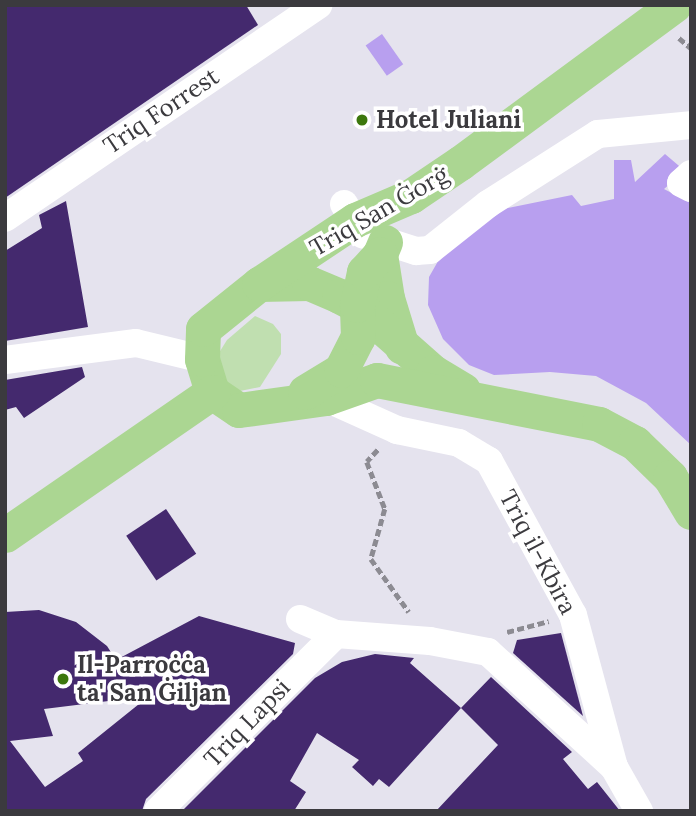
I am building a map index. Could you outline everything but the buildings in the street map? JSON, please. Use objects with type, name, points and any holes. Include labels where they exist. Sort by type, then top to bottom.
[{"type":"main road","name":"Triq San Ġorġ","points":[[212,392],[202,359],[203,329],[350,212],[411,197],[674,5]]},
{"type":"main road","points":[[290,401],[341,370],[358,337],[357,305],[365,272],[383,247],[411,197]]},
{"type":"main road","points":[[383,247],[402,347]]},
{"type":"main road","points":[[259,284],[309,283],[357,305],[433,372],[478,399]]},
{"type":"main road","points":[[5,535],[212,392],[239,410],[326,398],[377,380],[600,424],[635,443],[670,477],[691,512]]},
{"type":"street","name":"Triq Forrest","points":[[5,218],[318,5]]},
{"type":"street","points":[[350,212],[363,234],[383,247],[430,250],[488,204],[598,134],[691,125]]},
{"type":"street","points":[[691,174],[681,183],[691,188]]},
{"type":"street","points":[[5,360],[136,343],[202,359]]},
{"type":"street","name":"Triq il-Kbira","points":[[326,398],[397,429],[459,443],[489,461],[573,615],[614,767],[639,811]]},
{"type":"street","points":[[300,620],[335,634],[430,641],[488,652],[614,767]]},
{"type":"street","name":"Triq Lapsi","points":[[158,811],[335,634]]},
{"type":"path","points":[[367,462],[384,509],[371,559],[430,641]]},
{"type":"path","points":[[488,652],[503,633],[573,615]]},
{"type":"green space","points":[[255,316],[273,324],[281,334],[281,354],[260,387],[240,391],[225,384],[217,356],[227,340]]},
{"type":"shaded area","points":[[382,34],[403,64],[387,76],[366,45]]},
{"type":"shaded area","points":[[665,154],[685,171],[664,189],[691,203],[691,445],[646,403],[596,376],[550,372],[494,375],[469,365],[443,339],[428,305],[429,277],[445,249],[498,210],[572,195],[581,206],[614,199],[614,160],[631,160],[635,182]]},
{"type":"place","name":"Hotel Juliani","points":[[362,120]]},
{"type":"place","name":"Il-Parroċċa ta' San Ġiljan","points":[[63,679]]}]
